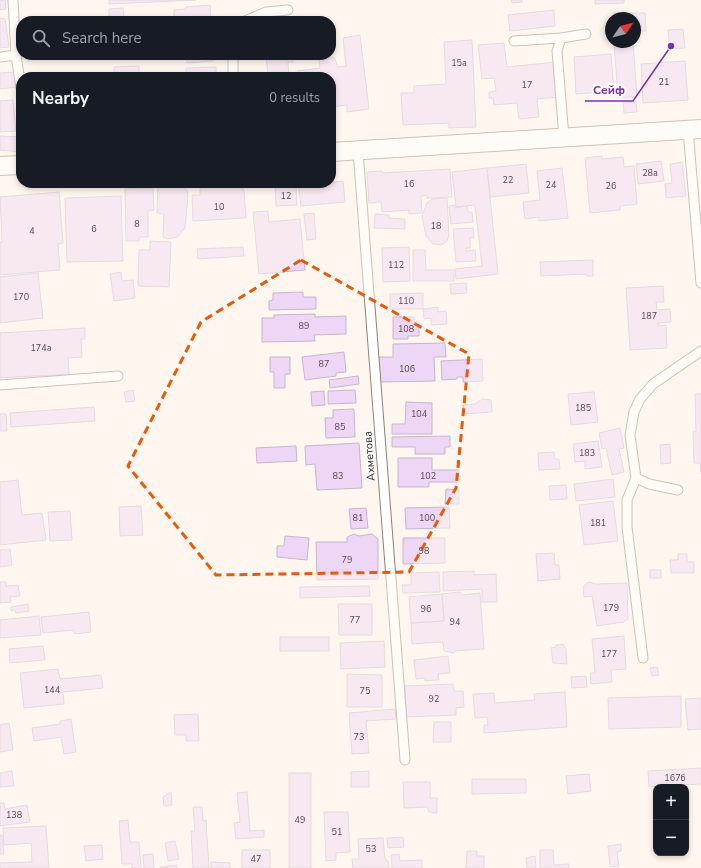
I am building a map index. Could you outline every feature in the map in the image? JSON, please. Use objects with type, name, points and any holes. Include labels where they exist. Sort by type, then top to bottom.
[{"type":"street","points":[[336,152],[358,152],[695,130]]},
{"type":"street","points":[[0,166],[16,165]]},
{"type":"lane","points":[[0,57],[16,55],[12,0]]},
{"type":"lane","points":[[257,16],[266,12],[288,10]]},
{"type":"lane","points":[[514,41],[561,38],[586,34]]},
{"type":"lane","points":[[561,38],[557,50],[564,138]]},
{"type":"lane","points":[[17,60],[19,72]]},
{"type":"lane","points":[[233,60],[233,72]]},
{"type":"lane","points":[[695,130],[701,283]]},
{"type":"lane","name":"Ахметова","points":[[358,152],[405,760]]},
{"type":"lane","points":[[643,658],[627,527],[627,500],[636,478],[630,435],[634,412],[640,399],[652,384],[701,351]]},
{"type":"lane","points":[[0,385],[118,376]]},
{"type":"lane","points":[[636,478],[649,484],[678,490]]},
{"type":"highlighted area","points":[[301,260],[469,354],[456,488],[409,572],[216,575],[128,466],[201,322]]},
{"type":"building","points":[[0,0],[5,0],[6,9],[0,10]]},
{"type":"building","points":[[109,0],[196,0],[109,4]]},
{"type":"building","points":[[511,0],[522,0],[522,2],[512,3]]},
{"type":"building","points":[[595,0],[624,0],[624,3],[595,4]]},
{"type":"building","points":[[210,5],[211,16],[174,16],[174,10],[186,9],[186,7]]},
{"type":"building","points":[[123,8],[124,16],[109,16],[109,9]]},
{"type":"building","points":[[554,10],[555,26],[510,31],[508,15]]},
{"type":"building","points":[[641,13],[645,13],[646,31],[641,31]]},
{"type":"building","points":[[0,18],[5,19],[9,47],[0,48]]},
{"type":"building","points":[[683,29],[685,48],[670,49],[668,30]]},
{"type":"building","points":[[360,35],[369,109],[347,112],[347,105],[336,106],[336,72],[297,72],[320,68],[319,60],[335,60],[338,67],[346,66],[343,38]]},
{"type":"building","points":[[472,40],[476,127],[449,128],[449,123],[403,125],[401,93],[414,93],[414,86],[446,84],[444,42]]},
{"type":"building","points":[[504,43],[507,67],[556,62],[559,97],[537,99],[539,117],[519,119],[517,103],[494,105],[493,98],[489,98],[489,92],[496,91],[494,78],[482,79],[478,45]]},
{"type":"building","points":[[614,48],[633,48],[637,97],[618,98]]},
{"type":"building","points":[[611,54],[614,91],[576,94],[574,57]]},
{"type":"building","points":[[187,60],[213,61],[187,63]]},
{"type":"building","points":[[266,60],[293,60],[293,62],[288,62],[289,72],[268,72]]},
{"type":"building","points":[[685,61],[688,100],[643,103],[641,64]]},
{"type":"building","points":[[139,66],[139,72],[114,72],[114,67]]},
{"type":"building","points":[[216,67],[216,72],[186,72],[186,68]]},
{"type":"building","points":[[16,72],[16,87],[0,89],[0,73]]},
{"type":"building","points":[[13,100],[16,131],[0,132],[0,101]]},
{"type":"building","points":[[636,102],[637,112],[624,113],[623,103]]},
{"type":"building","points":[[0,136],[16,137],[16,152],[0,150]]},
{"type":"building","points":[[602,156],[602,159],[623,157],[624,167],[634,166],[637,204],[620,206],[620,210],[590,213],[585,158]]},
{"type":"building","points":[[661,161],[664,181],[638,184],[636,164]]},
{"type":"building","points":[[682,162],[686,196],[666,198],[665,184],[672,183],[670,164]]},
{"type":"building","points":[[526,164],[529,193],[490,197],[487,168]]},
{"type":"building","points":[[487,168],[498,274],[456,279],[455,269],[482,266],[475,205],[456,207],[452,172]]},
{"type":"building","points":[[562,168],[568,218],[539,221],[539,217],[525,219],[523,202],[540,200],[537,171]]},
{"type":"building","points":[[450,169],[452,197],[427,198],[427,195],[421,196],[422,213],[409,214],[409,210],[382,212],[381,202],[369,203],[367,172],[382,171],[383,173]]},
{"type":"building","points":[[343,181],[345,202],[301,206],[299,188],[336,188],[336,182]]},
{"type":"building","points":[[153,188],[154,210],[148,211],[148,237],[139,237],[139,241],[126,241],[125,189]]},
{"type":"building","points":[[158,188],[185,188],[187,190],[188,196],[185,228],[177,237],[168,239],[163,237],[164,214],[157,213]]},
{"type":"building","points":[[200,188],[242,188],[246,218],[193,221],[192,195],[200,195]]},
{"type":"building","points":[[275,188],[296,188],[297,205],[276,206]]},
{"type":"building","points":[[59,192],[63,243],[58,244],[60,270],[0,275],[0,242],[2,242],[0,197]]},
{"type":"building","points":[[121,196],[123,261],[67,262],[65,198]]},
{"type":"building","points":[[447,198],[449,235],[447,241],[441,245],[433,244],[426,236],[422,216],[427,203],[432,199]]},
{"type":"building","points":[[455,205],[455,208],[467,206],[468,212],[472,212],[473,222],[451,224],[449,206]]},
{"type":"building","points":[[268,211],[269,222],[300,219],[305,270],[259,274],[253,212]]},
{"type":"building","points":[[314,213],[316,239],[307,240],[304,214]]},
{"type":"building","points":[[375,214],[389,215],[389,218],[405,219],[405,229],[374,228]]},
{"type":"building","points":[[473,228],[474,238],[470,238],[470,248],[466,248],[466,251],[475,250],[476,261],[456,262],[453,229]]},
{"type":"building","points":[[150,241],[171,242],[169,287],[138,286],[139,250],[150,250]]},
{"type":"building","points":[[243,247],[244,256],[198,259],[197,249]]},
{"type":"building","points":[[409,247],[410,281],[383,282],[382,248]]},
{"type":"building","points":[[413,250],[425,250],[426,270],[454,270],[454,281],[413,281]]},
{"type":"building","points":[[593,260],[593,276],[587,276],[586,274],[541,276],[540,262]]},
{"type":"building","points":[[121,272],[122,281],[133,280],[135,298],[114,301],[110,274]]},
{"type":"building","points":[[38,273],[43,318],[0,323],[0,277]]},
{"type":"building","points":[[466,283],[467,293],[451,294],[450,284]]},
{"type":"building","points":[[663,286],[664,302],[656,302],[657,310],[670,309],[671,322],[658,323],[658,326],[666,325],[667,348],[630,350],[626,288]]},
{"type":"building","points":[[303,292],[303,297],[316,297],[316,309],[269,310],[269,301],[273,300],[273,293]]},
{"type":"building","points":[[423,293],[423,309],[390,309],[390,294]]},
{"type":"building","points":[[438,307],[438,312],[446,311],[447,324],[431,325],[431,318],[424,319],[423,309]]},
{"type":"building","points":[[315,314],[315,317],[346,316],[346,334],[314,335],[315,341],[262,342],[262,318],[274,318],[274,315]]},
{"type":"building","points":[[393,317],[414,317],[414,322],[419,322],[419,336],[408,336],[408,339],[393,339]]},
{"type":"building","points":[[85,328],[85,339],[81,339],[82,357],[68,358],[69,374],[0,378],[0,333]]},
{"type":"building","points":[[445,343],[446,357],[434,357],[435,381],[380,382],[379,357],[393,357],[393,344]]},
{"type":"building","points":[[344,352],[346,372],[336,373],[336,376],[305,380],[302,357]]},
{"type":"building","points":[[270,357],[290,357],[290,374],[285,374],[285,388],[274,388],[274,372],[270,372]]},
{"type":"building","points":[[482,359],[483,381],[463,382],[463,377],[442,380],[441,361]]},
{"type":"building","points":[[358,376],[359,384],[330,388],[329,380]]},
{"type":"building","points":[[133,390],[135,401],[126,402],[124,392]]},
{"type":"building","points":[[355,390],[356,403],[328,404],[328,391]]},
{"type":"building","points":[[324,391],[325,405],[312,406],[311,392]]},
{"type":"building","points":[[594,392],[598,422],[571,425],[568,394]]},
{"type":"building","points":[[695,394],[701,394],[701,474],[700,463],[694,463],[693,432],[696,431]]},
{"type":"building","points":[[482,399],[491,400],[492,412],[464,414],[463,405],[475,404]]},
{"type":"building","points":[[406,402],[432,403],[432,434],[392,434],[392,424],[405,424]]},
{"type":"building","points":[[94,407],[95,421],[11,427],[10,413]]},
{"type":"building","points":[[354,409],[355,437],[326,438],[325,418],[333,418],[333,410]]},
{"type":"building","points":[[0,414],[6,414],[7,431],[0,431]]},
{"type":"building","points":[[620,428],[624,448],[619,449],[624,472],[612,475],[606,448],[602,449],[599,433]]},
{"type":"building","points":[[450,436],[450,447],[445,447],[445,454],[415,454],[415,447],[392,447],[392,437]]},
{"type":"building","points":[[598,441],[602,467],[585,469],[585,461],[575,462],[573,444]]},
{"type":"building","points":[[359,443],[362,488],[317,490],[315,464],[306,465],[305,446]]},
{"type":"building","points":[[670,444],[671,463],[661,464],[660,445]]},
{"type":"building","points":[[296,446],[297,461],[257,463],[256,448]]},
{"type":"building","points":[[554,452],[555,459],[559,459],[560,469],[539,470],[538,453]]},
{"type":"building","points":[[398,458],[432,458],[432,470],[459,470],[459,482],[429,482],[429,487],[398,487]]},
{"type":"building","points":[[613,479],[615,497],[576,501],[574,484]]},
{"type":"building","points":[[18,480],[22,515],[42,513],[46,540],[0,545],[0,482]]},
{"type":"building","points":[[566,485],[567,499],[550,500],[549,486]]},
{"type":"building","points":[[446,489],[459,490],[459,504],[445,504]]},
{"type":"building","points":[[613,501],[618,541],[584,545],[579,505]]},
{"type":"building","points":[[141,506],[143,535],[120,536],[119,507]]},
{"type":"building","points":[[449,507],[450,528],[406,529],[405,508]]},
{"type":"building","points":[[366,508],[368,528],[351,529],[349,509]]},
{"type":"building","points":[[70,511],[72,540],[50,541],[48,512]]},
{"type":"building","points":[[354,534],[359,536],[372,534],[378,539],[378,579],[317,580],[316,542],[347,542],[347,537]]},
{"type":"building","points":[[285,536],[309,538],[307,560],[277,557],[277,546],[284,546]]},
{"type":"building","points":[[403,538],[445,538],[445,563],[403,564]]},
{"type":"building","points":[[10,549],[12,565],[0,567],[0,550]]},
{"type":"building","points":[[554,553],[555,565],[559,565],[560,579],[538,581],[536,554]]},
{"type":"building","points":[[678,554],[687,554],[687,562],[694,562],[694,573],[671,573],[670,560],[678,560]]},
{"type":"building","points":[[650,570],[661,570],[661,578],[650,578]]},
{"type":"building","points":[[474,571],[474,575],[496,574],[497,602],[482,602],[482,589],[443,591],[443,572]]},
{"type":"building","points":[[439,572],[440,592],[403,593],[402,585],[411,585],[411,573]]},
{"type":"building","points":[[0,582],[6,582],[6,586],[18,585],[20,596],[10,597],[11,602],[0,603]]},
{"type":"building","points":[[588,582],[596,584],[627,583],[628,619],[623,622],[597,626],[592,596],[584,597],[583,587]]},
{"type":"building","points":[[369,586],[370,596],[300,598],[300,587]]},
{"type":"building","points":[[460,592],[462,595],[480,593],[484,649],[455,651],[454,653],[444,651],[443,643],[439,642],[412,644],[411,623],[444,621],[442,594]]},
{"type":"building","points":[[442,594],[444,621],[411,623],[409,597]]},
{"type":"building","points":[[28,604],[29,611],[16,613],[15,610],[11,611],[11,607]]},
{"type":"building","points":[[338,604],[372,604],[372,635],[339,635]]},
{"type":"building","points":[[89,612],[91,632],[75,634],[73,630],[43,633],[41,617]]},
{"type":"building","points":[[39,616],[41,635],[0,638],[0,620]]},
{"type":"building","points":[[624,636],[626,669],[611,670],[612,682],[591,684],[590,673],[595,673],[592,639]]},
{"type":"building","points":[[280,637],[329,637],[329,651],[280,651]]},
{"type":"building","points":[[384,641],[385,667],[341,669],[340,643]]},
{"type":"building","points":[[563,644],[566,649],[567,664],[553,663],[551,648],[556,647],[556,645]]},
{"type":"building","points":[[43,646],[45,660],[10,663],[9,649]]},
{"type":"building","points":[[448,656],[450,673],[438,674],[439,680],[425,681],[425,678],[416,679],[414,660]]},
{"type":"building","points":[[657,667],[659,675],[652,676],[650,668]]},
{"type":"building","points":[[58,669],[60,679],[101,675],[103,688],[63,692],[64,704],[24,708],[20,673]]},
{"type":"building","points":[[347,674],[382,675],[382,707],[347,707]]},
{"type":"building","points":[[586,676],[587,687],[572,688],[571,677]]},
{"type":"building","points":[[453,684],[454,691],[463,691],[464,707],[456,708],[456,715],[406,717],[405,686]]},
{"type":"building","points":[[565,692],[567,727],[484,733],[484,725],[488,725],[487,717],[475,718],[473,694],[494,693],[495,703],[535,700],[534,694]]},
{"type":"building","points":[[681,696],[681,727],[609,729],[608,698]]},
{"type":"building","points":[[701,698],[701,729],[688,730],[685,699]]},
{"type":"building","points":[[395,709],[396,719],[366,721],[369,753],[352,754],[349,713]]},
{"type":"building","points":[[198,714],[199,741],[186,741],[186,735],[175,735],[174,715]]},
{"type":"building","points":[[71,719],[76,752],[64,754],[61,737],[34,741],[32,728],[60,724],[60,721]]},
{"type":"building","points":[[434,722],[451,722],[451,742],[433,742]]},
{"type":"building","points":[[9,723],[13,750],[0,752],[0,725]]},
{"type":"building","points":[[701,768],[701,784],[653,784],[653,787],[649,787],[648,771]]},
{"type":"building","points":[[12,771],[14,786],[0,787],[0,773]]},
{"type":"building","points":[[369,771],[369,787],[351,787],[351,772]]},
{"type":"building","points":[[289,773],[311,773],[311,868],[289,868]]},
{"type":"building","points":[[589,774],[591,791],[568,794],[566,776]]},
{"type":"building","points":[[472,779],[526,779],[526,793],[472,794]]},
{"type":"building","points":[[403,782],[430,782],[430,798],[437,798],[437,813],[429,812],[427,807],[404,808]]},
{"type":"building","points":[[171,792],[172,805],[164,806],[163,797]]},
{"type":"building","points":[[247,792],[250,831],[264,830],[264,837],[236,839],[234,823],[240,822],[237,793]]},
{"type":"building","points":[[0,803],[4,803],[5,809],[27,805],[30,822],[0,826]]},
{"type":"building","points":[[193,807],[202,807],[203,821],[206,820],[209,868],[193,868],[191,831],[195,831]]},
{"type":"building","points":[[324,812],[348,812],[350,852],[336,853],[336,860],[326,861]]},
{"type":"building","points":[[128,820],[130,842],[139,842],[141,868],[132,868],[132,864],[122,864],[119,821]]},
{"type":"building","points":[[46,826],[49,868],[0,868],[0,863],[32,862],[31,843],[4,845],[3,828]]},
{"type":"building","points":[[0,835],[2,835],[4,854],[0,854]]},
{"type":"building","points":[[403,837],[404,847],[388,848],[387,838]]},
{"type":"building","points":[[383,838],[385,859],[388,861],[389,868],[353,868],[352,859],[359,859],[358,839]]},
{"type":"building","points":[[175,841],[179,859],[168,861],[165,843]]},
{"type":"building","points":[[621,844],[621,851],[617,852],[619,866],[610,867],[608,846]]},
{"type":"building","points":[[102,845],[103,859],[86,861],[84,846]]},
{"type":"building","points":[[242,850],[270,850],[270,868],[242,868]]},
{"type":"building","points":[[540,850],[553,850],[554,865],[569,864],[569,868],[540,868]]},
{"type":"building","points":[[467,851],[477,851],[477,856],[484,856],[484,868],[466,868]]},
{"type":"building","points":[[153,854],[154,868],[144,868],[143,855]]},
{"type":"building","points":[[399,854],[400,861],[422,860],[422,868],[392,868],[391,855]]},
{"type":"building","points":[[535,856],[536,868],[527,868],[526,858]]},
{"type":"building","points":[[211,862],[230,863],[230,868],[211,868]]},
{"type":"building","points":[[177,865],[177,868],[160,868],[160,867]]},
{"type":"place","name":"Сейф","points":[[671,46]]}]
